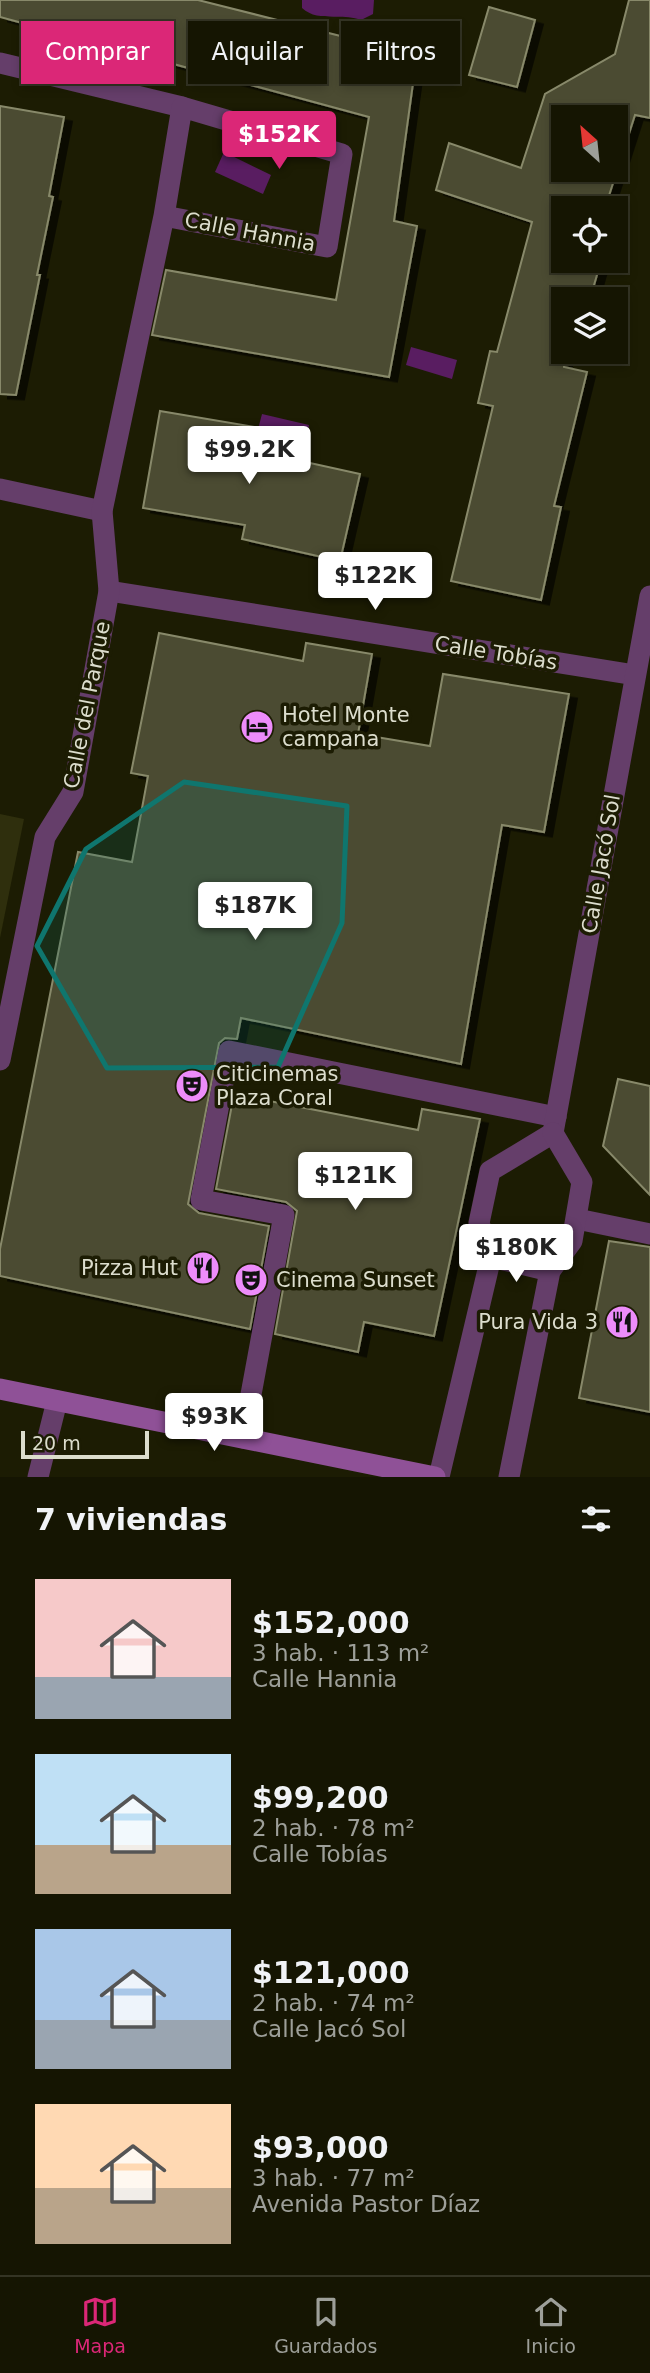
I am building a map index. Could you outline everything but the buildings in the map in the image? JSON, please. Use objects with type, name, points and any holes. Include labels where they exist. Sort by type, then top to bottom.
[{"type":"street","name":"Calle Hannia","points":[[0,63],[182,107],[342,154],[327,247],[164,216]]},
{"type":"street","name":"Calle Hannia","points":[[109,591],[102,511],[164,216],[182,107]]},
{"type":"street","points":[[0,489],[102,511]]},
{"type":"street","name":"Calle Tobías","points":[[109,591],[635,675]]},
{"type":"street","name":"Calle del Parque","points":[[0,1060],[46,837],[73,792],[109,591]]},
{"type":"street","name":"Calle Jacó Sol","points":[[554,1125],[650,596]]},
{"type":"street","points":[[243,1438],[284,1216],[201,1200],[229,1051],[554,1125]]},
{"type":"street","points":[[509,1477],[550,1271],[572,1241],[582,1182],[554,1125]]},
{"type":"street","points":[[0,1389],[437,1477],[491,1257],[479,1223],[490,1171],[554,1125]]},
{"type":"street","points":[[577,1219],[650,1234]]},
{"type":"street","points":[[491,1257],[550,1271]]},
{"type":"street","points":[[38,1477],[57,1401]]},
{"type":"highlighted area","points":[[184,782],[347,806],[342,923],[278,1067],[107,1068],[37,946],[86,849]]},
{"type":"shaded area","points":[[302,0],[374,0],[373,14],[361,20],[315,15],[302,8]]},
{"type":"shaded area","points":[[224,152],[271,175],[263,194],[215,172]]},
{"type":"shaded area","points":[[411,347],[457,360],[452,379],[406,365]]},
{"type":"shaded area","points":[[262,414],[309,425],[305,445],[257,433]]},
{"type":"shaded area","points":[[0,814],[24,819],[0,938]]},
{"type":"place","name":"Hotel Monte campana","points":[[257,727]]},
{"type":"place","name":"Citicinemas Plaza Coral","points":[[192,1086]]},
{"type":"place","name":"Pizza Hut","points":[[203,1268]]},
{"type":"place","name":"Cinema Sunset","points":[[251,1280]]},
{"type":"place","name":"Pura Vida 3","points":[[622,1322]]}]
